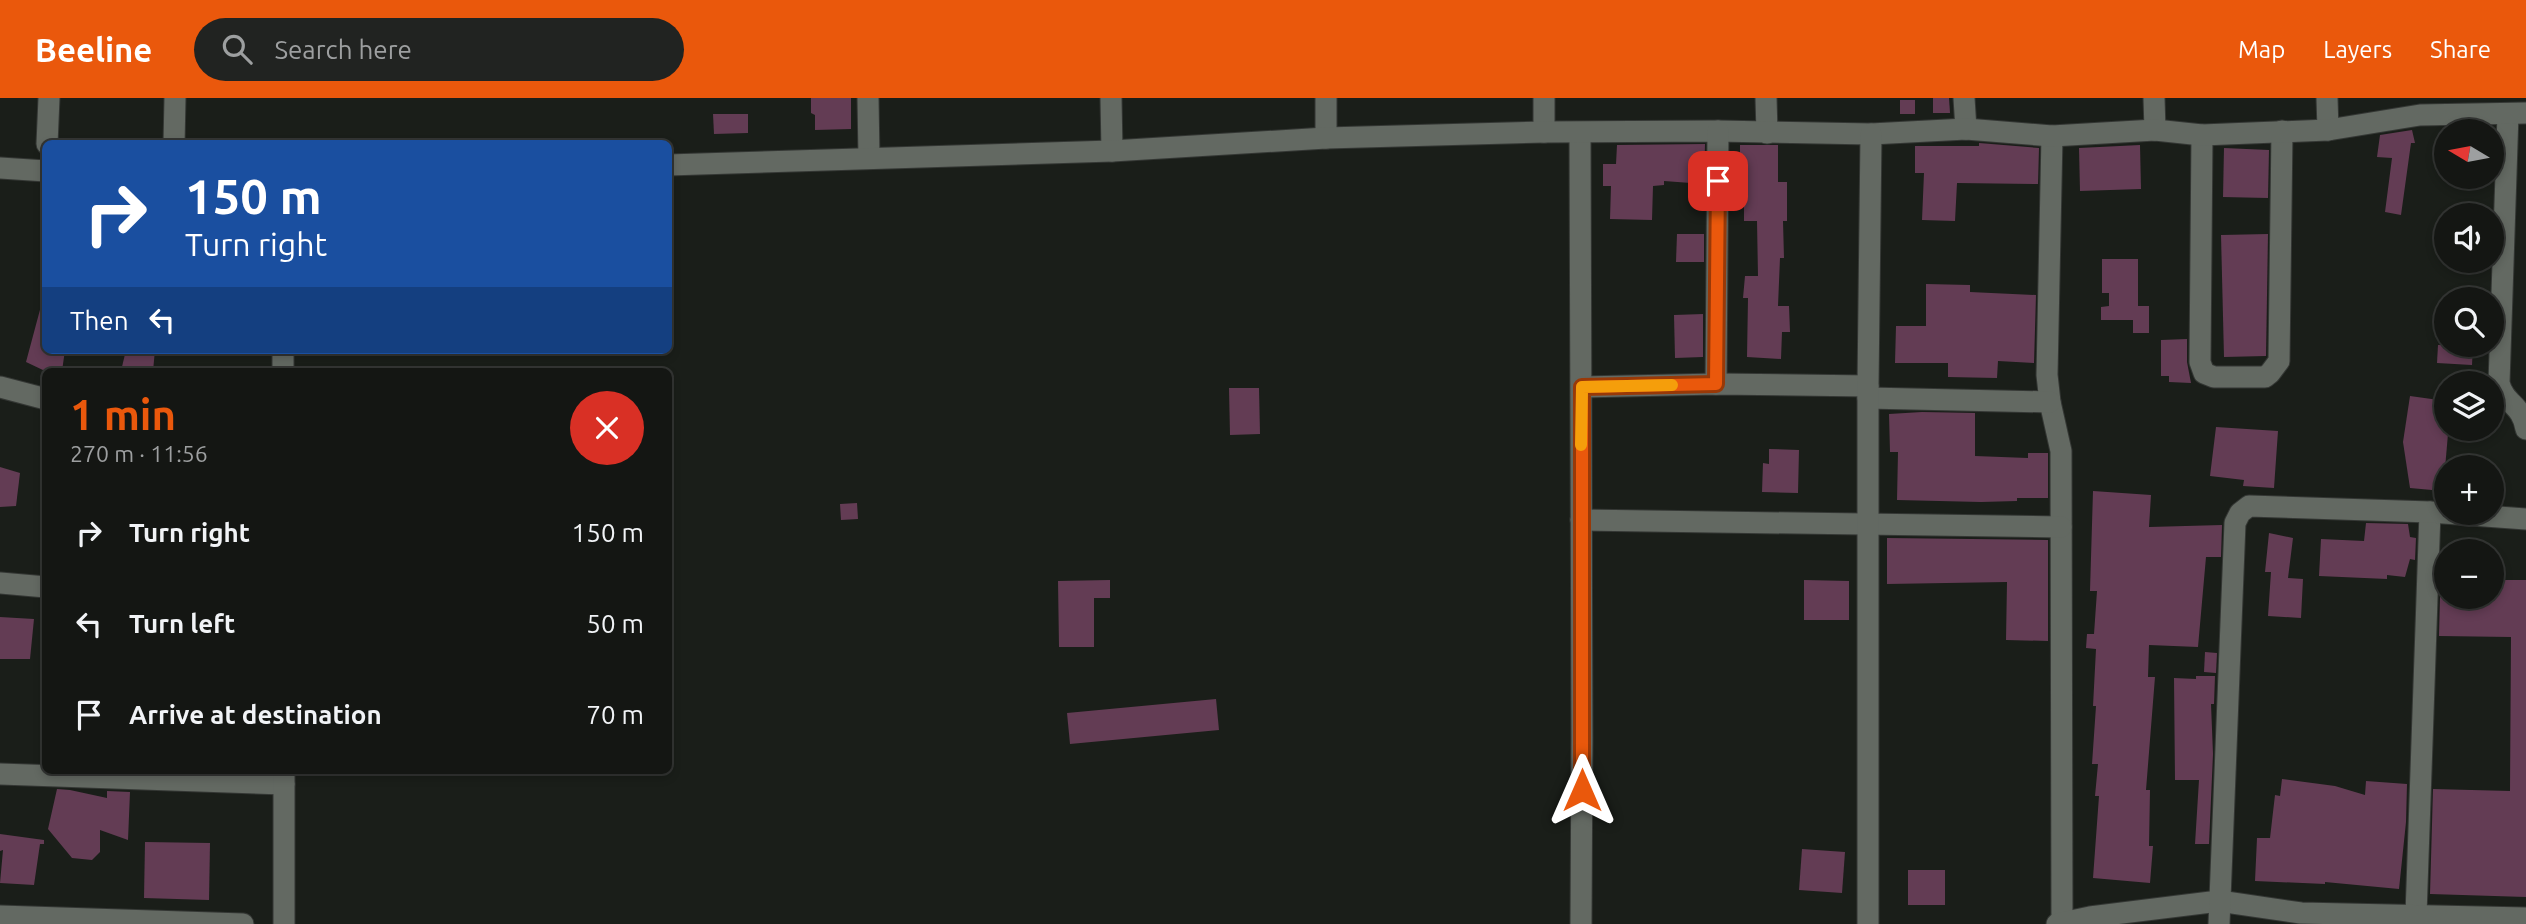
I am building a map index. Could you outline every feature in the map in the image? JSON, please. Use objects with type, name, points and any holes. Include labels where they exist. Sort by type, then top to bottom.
[{"type":"street","points":[[47,140],[49,98]]},
{"type":"street","points":[[174,140],[175,98]]},
{"type":"street","points":[[868,98],[869,157]]},
{"type":"street","points":[[1111,98],[1112,151]]},
{"type":"street","points":[[1326,98],[1326,138]]},
{"type":"street","points":[[1544,98],[1544,132]]},
{"type":"street","points":[[1766,98],[1767,133]]},
{"type":"street","points":[[1964,98],[1966,129]]},
{"type":"street","points":[[2154,98],[2155,130]]},
{"type":"street","points":[[2327,98],[2328,130]]},
{"type":"street","points":[[672,164],[1112,151],[1326,138],[1544,132],[1871,134],[1966,129],[2052,136],[2155,130],[2202,135],[2328,130],[2420,115],[2517,113],[2499,383],[2502,393],[2524,416],[2526,429]]},
{"type":"street","points":[[1716,384],[1718,131]]},
{"type":"street","points":[[2202,135],[2200,362],[2204,373],[2214,377],[2265,377],[2279,361],[2282,131]]},
{"type":"street","points":[[1580,133],[1581,924]]},
{"type":"street","points":[[1868,924],[1871,134]]},
{"type":"street","points":[[2052,136],[2047,375],[2061,451],[2060,924],[2219,901],[2358,919],[2416,915],[2526,918]]},
{"type":"street","points":[[0,168],[42,171]]},
{"type":"street","points":[[1582,387],[1716,384],[2050,402]]},
{"type":"street","points":[[0,387],[42,398]]},
{"type":"street","points":[[2219,924],[2235,523],[2240,513],[2249,506],[2430,512],[2526,519]]},
{"type":"street","points":[[2416,915],[2430,512]]},
{"type":"street","points":[[1581,520],[2061,527]]},
{"type":"street","points":[[0,583],[42,587]]},
{"type":"street","points":[[0,774],[284,777],[284,924]]},
{"type":"street","points":[[0,916],[243,924]]},
{"type":"building","points":[[811,98],[851,98],[851,129],[815,130]]},
{"type":"building","points":[[1933,98],[1949,98],[1950,113],[1933,113]]},
{"type":"building","points":[[1900,100],[1915,100],[1915,114],[1900,114]]},
{"type":"building","points":[[713,114],[748,114],[748,133],[714,134]]},
{"type":"building","points":[[2412,130],[2415,143],[2411,143],[2401,215],[2385,212],[2392,158],[2377,157],[2380,135]]},
{"type":"building","points":[[1979,143],[2039,148],[2038,184],[1957,183],[1955,221],[1922,220],[1924,173],[1915,173],[1915,146],[1979,146]]},
{"type":"building","points":[[1705,144],[1704,184],[1664,181],[1664,185],[1653,186],[1652,220],[1610,219],[1611,186],[1603,186],[1603,164],[1616,164],[1617,145]]},
{"type":"building","points":[[1740,145],[1778,145],[1778,182],[1787,182],[1787,221],[1783,221],[1784,258],[1780,258],[1778,306],[1789,306],[1790,332],[1782,332],[1781,359],[1747,357],[1748,298],[1743,298],[1745,276],[1758,276],[1757,221],[1744,221],[1744,176],[1740,176]]},
{"type":"building","points":[[2140,145],[2141,189],[2080,191],[2079,148]]},
{"type":"building","points":[[2224,148],[2269,150],[2268,198],[2223,197]]},
{"type":"building","points":[[1677,234],[1704,234],[1704,262],[1676,262]]},
{"type":"building","points":[[2268,234],[2266,356],[2224,357],[2221,235]]},
{"type":"building","points":[[2102,259],[2138,259],[2138,306],[2149,306],[2149,333],[2133,333],[2133,320],[2101,320],[2101,307],[2109,306],[2109,293],[2102,293]]},
{"type":"building","points":[[1926,284],[1970,285],[1970,292],[2036,295],[2034,363],[1998,361],[1997,378],[1948,377],[1948,363],[1895,363],[1896,326],[1926,326]]},
{"type":"building","points":[[42,306],[42,354],[64,354],[62,368],[42,370],[26,362]]},
{"type":"building","points":[[1703,314],[1703,357],[1675,358],[1674,315]]},
{"type":"building","points":[[2187,339],[2191,383],[2169,382],[2169,376],[2161,376],[2161,340]]},
{"type":"building","points":[[125,354],[155,354],[153,368],[122,368]]},
{"type":"building","points":[[2437,357],[2472,357],[2472,365],[2437,363]]},
{"type":"building","points":[[1229,388],[1259,388],[1260,434],[1230,435]]},
{"type":"building","points":[[2410,396],[2434,399],[2434,441],[2447,441],[2446,455],[2434,455],[2434,490],[2410,488],[2403,442]]},
{"type":"building","points":[[1975,413],[1975,456],[2028,458],[2028,453],[2048,453],[2048,498],[1981,502],[1897,500],[1898,452],[1890,452],[1889,414]]},
{"type":"building","points":[[2216,427],[2278,431],[2274,488],[2243,486],[2244,480],[2210,476]]},
{"type":"building","points":[[1769,449],[1799,450],[1798,493],[1762,492],[1763,463],[1769,464]]},
{"type":"building","points":[[0,467],[20,473],[16,506],[0,507]]},
{"type":"building","points":[[2093,491],[2151,495],[2149,527],[2222,525],[2221,557],[2206,557],[2198,647],[2149,645],[2148,677],[2155,677],[2146,790],[2150,790],[2149,846],[2153,846],[2150,883],[2093,878],[2099,796],[2095,796],[2098,764],[2092,764],[2096,649],[2086,648],[2087,634],[2094,634],[2097,591],[2090,591]]},
{"type":"building","points":[[857,503],[858,519],[841,520],[840,504]]},
{"type":"building","points":[[2366,523],[2408,524],[2410,537],[2416,538],[2415,560],[2410,559],[2405,577],[2387,575],[2387,579],[2319,576],[2321,539],[2364,541]]},
{"type":"building","points":[[2269,533],[2293,538],[2288,578],[2303,579],[2301,618],[2268,616],[2271,572],[2265,572]]},
{"type":"building","points":[[1887,538],[2048,540],[2048,641],[2006,640],[2007,582],[1887,584]]},
{"type":"building","points":[[1110,580],[1110,598],[1094,598],[1094,647],[1059,647],[1058,581]]},
{"type":"building","points":[[1804,580],[1849,581],[1849,620],[1804,620]]},
{"type":"building","points":[[2504,580],[2526,580],[2526,897],[2430,894],[2433,789],[2510,791],[2511,637],[2439,636],[2440,609],[2504,609]]},
{"type":"building","points":[[0,617],[34,619],[30,659],[0,659]]},
{"type":"building","points":[[2205,652],[2217,653],[2216,673],[2204,672]]},
{"type":"building","points":[[2196,676],[2215,676],[2214,704],[2211,704],[2213,754],[2209,844],[2195,844],[2199,780],[2175,780],[2174,678],[2196,679]]},
{"type":"building","points":[[1216,699],[1219,730],[1070,744],[1067,713]]},
{"type":"building","points":[[2282,779],[2335,786],[2365,795],[2366,781],[2407,784],[2399,889],[2325,882],[2255,881],[2257,838],[2270,838],[2275,795],[2280,796]]},
{"type":"building","points":[[57,789],[107,798],[107,791],[130,792],[128,840],[100,830],[100,852],[92,860],[72,858],[48,829]]},
{"type":"building","points":[[0,834],[44,840],[44,844],[40,844],[34,885],[0,883],[3,850],[0,851]]},
{"type":"building","points":[[145,842],[210,843],[209,900],[144,898]]},
{"type":"building","points":[[1802,849],[1845,852],[1842,893],[1799,890]]},
{"type":"building","points":[[1908,870],[1945,870],[1945,905],[1908,905]]},
{"type":"slow traffic","points":[[1581,445],[1582,387],[1672,385]]},
{"type":"route","points":[[1582,790],[1582,387],[1716,384],[1718,181]]}]
